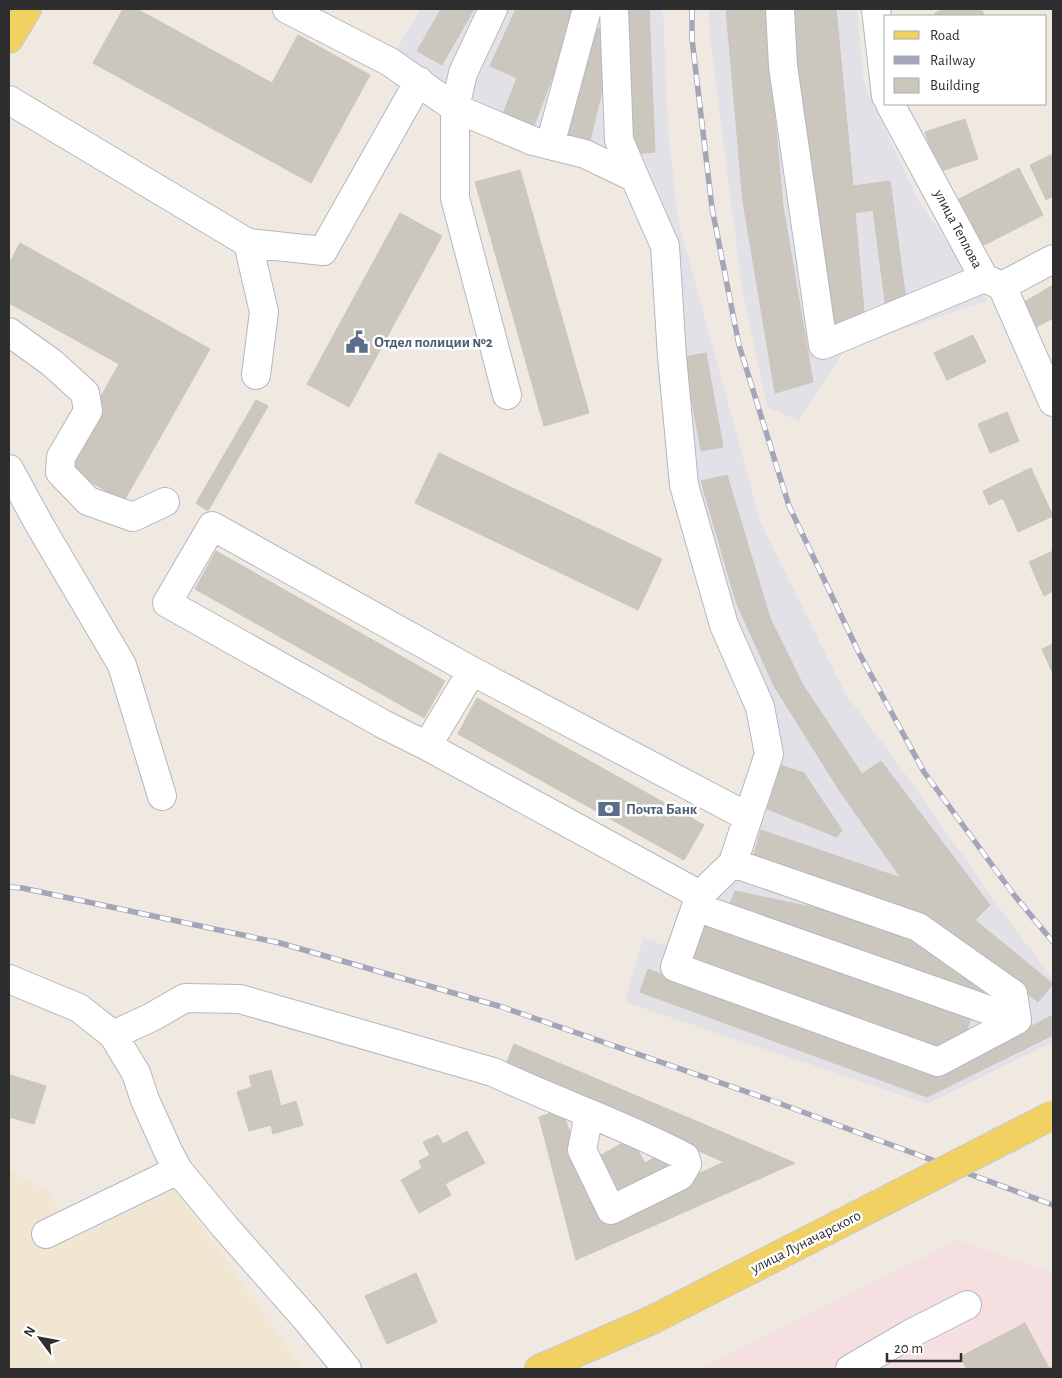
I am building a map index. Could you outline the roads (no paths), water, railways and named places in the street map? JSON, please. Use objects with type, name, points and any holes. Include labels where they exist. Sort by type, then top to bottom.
[{"type":"main road","points":[[9,39],[27,9]]},
{"type":"main road","name":"улица Луначарского","points":[[548,1367],[652,1320],[1053,1116]]},
{"type":"street","points":[[494,9],[463,73],[455,108],[454,198],[507,395]]},
{"type":"street","points":[[550,145],[586,9]]},
{"type":"street","points":[[614,9],[619,140],[665,246],[672,356],[684,485],[724,625],[760,707],[769,754],[733,863],[698,901],[675,967],[938,1062],[1017,1020]]},
{"type":"street","points":[[780,9],[783,66],[823,344],[1053,259]]},
{"type":"street","points":[[876,9],[884,79]]},
{"type":"street","points":[[305,13],[383,58],[419,81],[455,108],[532,141],[585,154],[635,178]]},
{"type":"street","points":[[9,100],[248,243],[323,250],[419,81]]},
{"type":"street","name":"улица Теплова","points":[[891,105],[993,282],[1053,402]]},
{"type":"street","points":[[248,243],[264,312],[256,375]]},
{"type":"street","points":[[9,332],[52,362],[85,393],[88,411],[61,457],[60,472],[88,500],[132,517],[165,502]]},
{"type":"street","points":[[9,468],[39,524],[122,665],[162,796]]},
{"type":"street","points":[[748,817],[472,671],[212,526],[168,603],[383,724],[427,746],[698,901],[1017,1020]]},
{"type":"street","points":[[427,746],[472,671]]},
{"type":"street","points":[[733,863],[918,927],[1013,994],[1017,1020]]},
{"type":"street","points":[[9,979],[79,1008],[113,1035],[136,1074],[145,1100],[178,1170],[347,1369]]},
{"type":"street","points":[[113,1035],[152,1017],[184,998],[240,999],[493,1072],[590,1114]]},
{"type":"street","points":[[46,1234],[178,1170]]},
{"type":"street","points":[[850,1369],[910,1334],[967,1305]]},
{"type":"railway","points":[[692,9],[692,39],[712,208],[739,345],[789,506],[859,653],[924,772],[1014,895],[1053,942]]},
{"type":"railway","points":[[9,887],[22,888],[280,943],[502,1007],[773,1101],[1053,1205]]},
{"type":"place","name":"Отдел полиции №2","points":[[357,342]]},
{"type":"place","name":"Почта Банк","points":[[609,809]]}]
